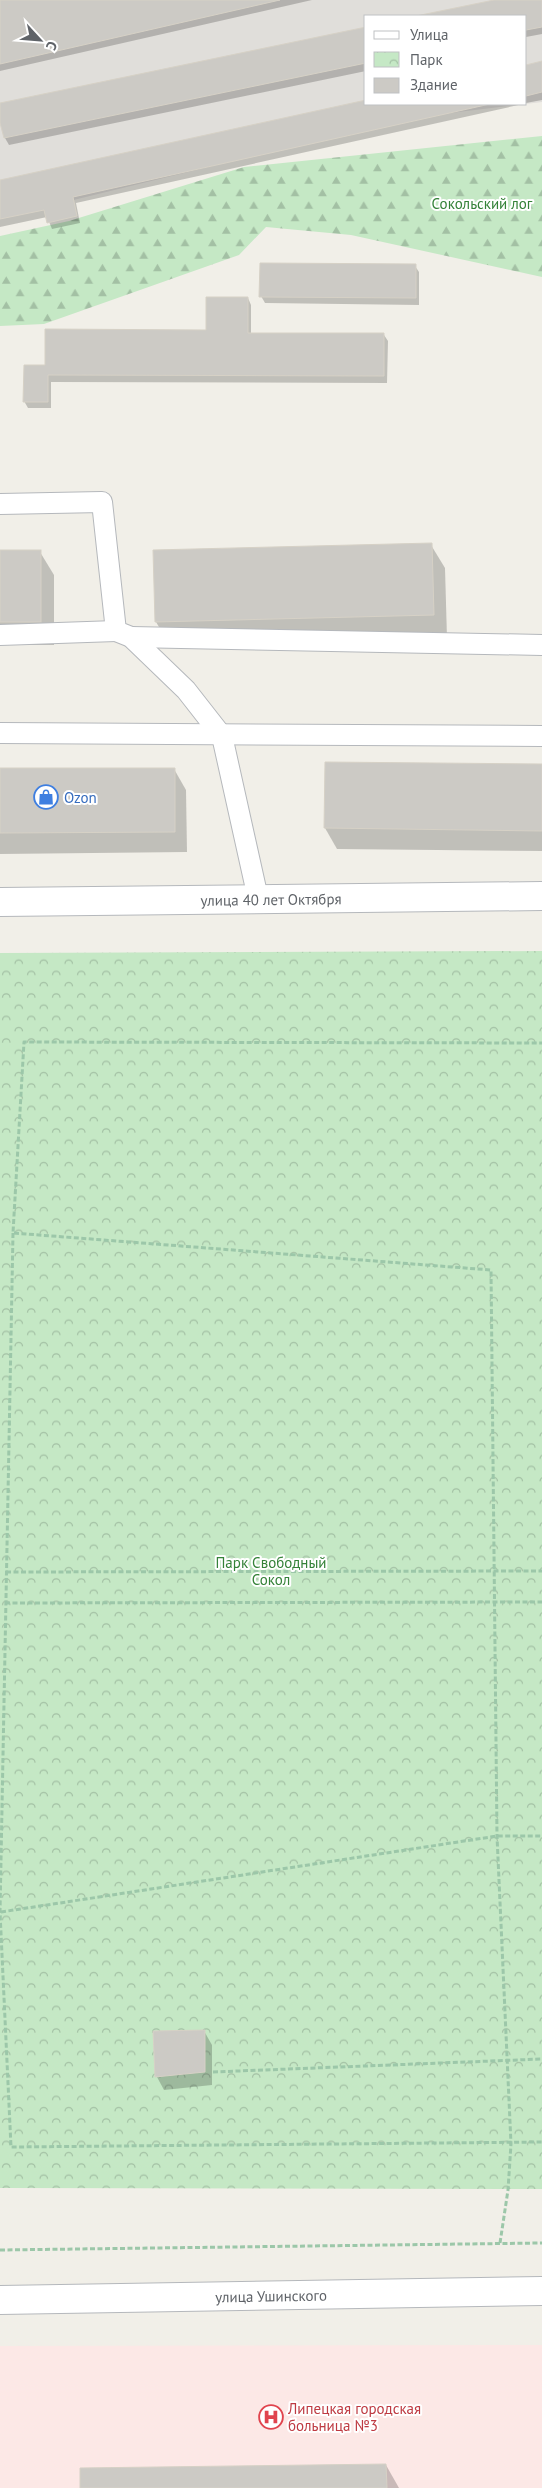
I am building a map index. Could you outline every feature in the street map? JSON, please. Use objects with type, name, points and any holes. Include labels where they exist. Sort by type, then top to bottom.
[{"type":"street","name":"улица 40 лет Октября","points":[[0,902],[542,896]]},
{"type":"street","name":"улица Ушинского","points":[[0,2300],[542,2291]]},
{"type":"lane","points":[[0,504],[102,502],[124,634],[186,690],[222,736],[258,898]]},
{"type":"lane","points":[[0,635],[124,634],[542,645]]},
{"type":"lane","points":[[0,733],[222,736],[542,736]]},
{"type":"path","points":[[542,1043],[24,1042],[13,1233],[0,1912],[11,2147],[511,2144],[542,2142]]},
{"type":"path","points":[[13,1233],[491,1270],[497,1836],[511,2144],[508,2190],[500,2243]]},
{"type":"path","points":[[6,1572],[542,1571]]},
{"type":"path","points":[[5,1603],[542,1602]]},
{"type":"path","points":[[0,1912],[497,1836],[542,1836]]},
{"type":"path","points":[[213,2072],[542,2059]]},
{"type":"path","points":[[0,2250],[542,2243]]},
{"type":"shaded area","points":[[0,0],[542,0],[542,102],[527,104],[527,15],[364,15],[364,105],[517,105],[442,114],[237,160],[0,218]]},
{"type":"shaded area","name":"Липецкая городская больница №3","points":[[542,2345],[542,2488],[0,2488],[0,2346]]},
{"type":"green space","name":"Сокольский лог","points":[[542,136],[542,277],[351,235],[266,227],[239,255],[44,324],[0,326],[0,236],[69,221],[244,167]]},
{"type":"green space","name":"Парк Свободный Сокол","points":[[542,951],[542,2189],[0,2188],[0,953]]},
{"type":"building","points":[[0,0],[280,0],[0,64]]},
{"type":"building","points":[[494,0],[542,0],[542,27],[527,30],[527,15],[421,15]]},
{"type":"building","points":[[364,27],[364,63],[4,138],[0,123],[0,103]]},
{"type":"building","points":[[542,61],[542,92],[527,96],[527,65]]},
{"type":"building","points":[[364,100],[364,105],[486,105],[73,197],[77,216],[47,223],[44,210],[0,219],[0,180]]},
{"type":"building","points":[[260,263],[416,264],[416,298],[259,297]]},
{"type":"building","points":[[206,297],[248,297],[248,333],[384,333],[384,376],[48,375],[48,402],[23,402],[24,365],[45,365],[45,329],[206,330]]},
{"type":"building","points":[[432,543],[434,615],[155,622],[153,550]]},
{"type":"building","points":[[0,550],[41,550],[41,622],[0,622]]},
{"type":"building","points":[[325,762],[542,764],[542,831],[324,828]]},
{"type":"building","points":[[0,768],[175,768],[175,832],[0,833]]},
{"type":"building","points":[[205,2030],[205,2072],[155,2077],[153,2031]]},
{"type":"building","points":[[386,2464],[387,2488],[80,2488],[80,2468]]},
{"type":"place","name":"Ozon","points":[[46,797]]},
{"type":"place","name":"Липецкая городская больница №3","points":[[271,2417]]}]
